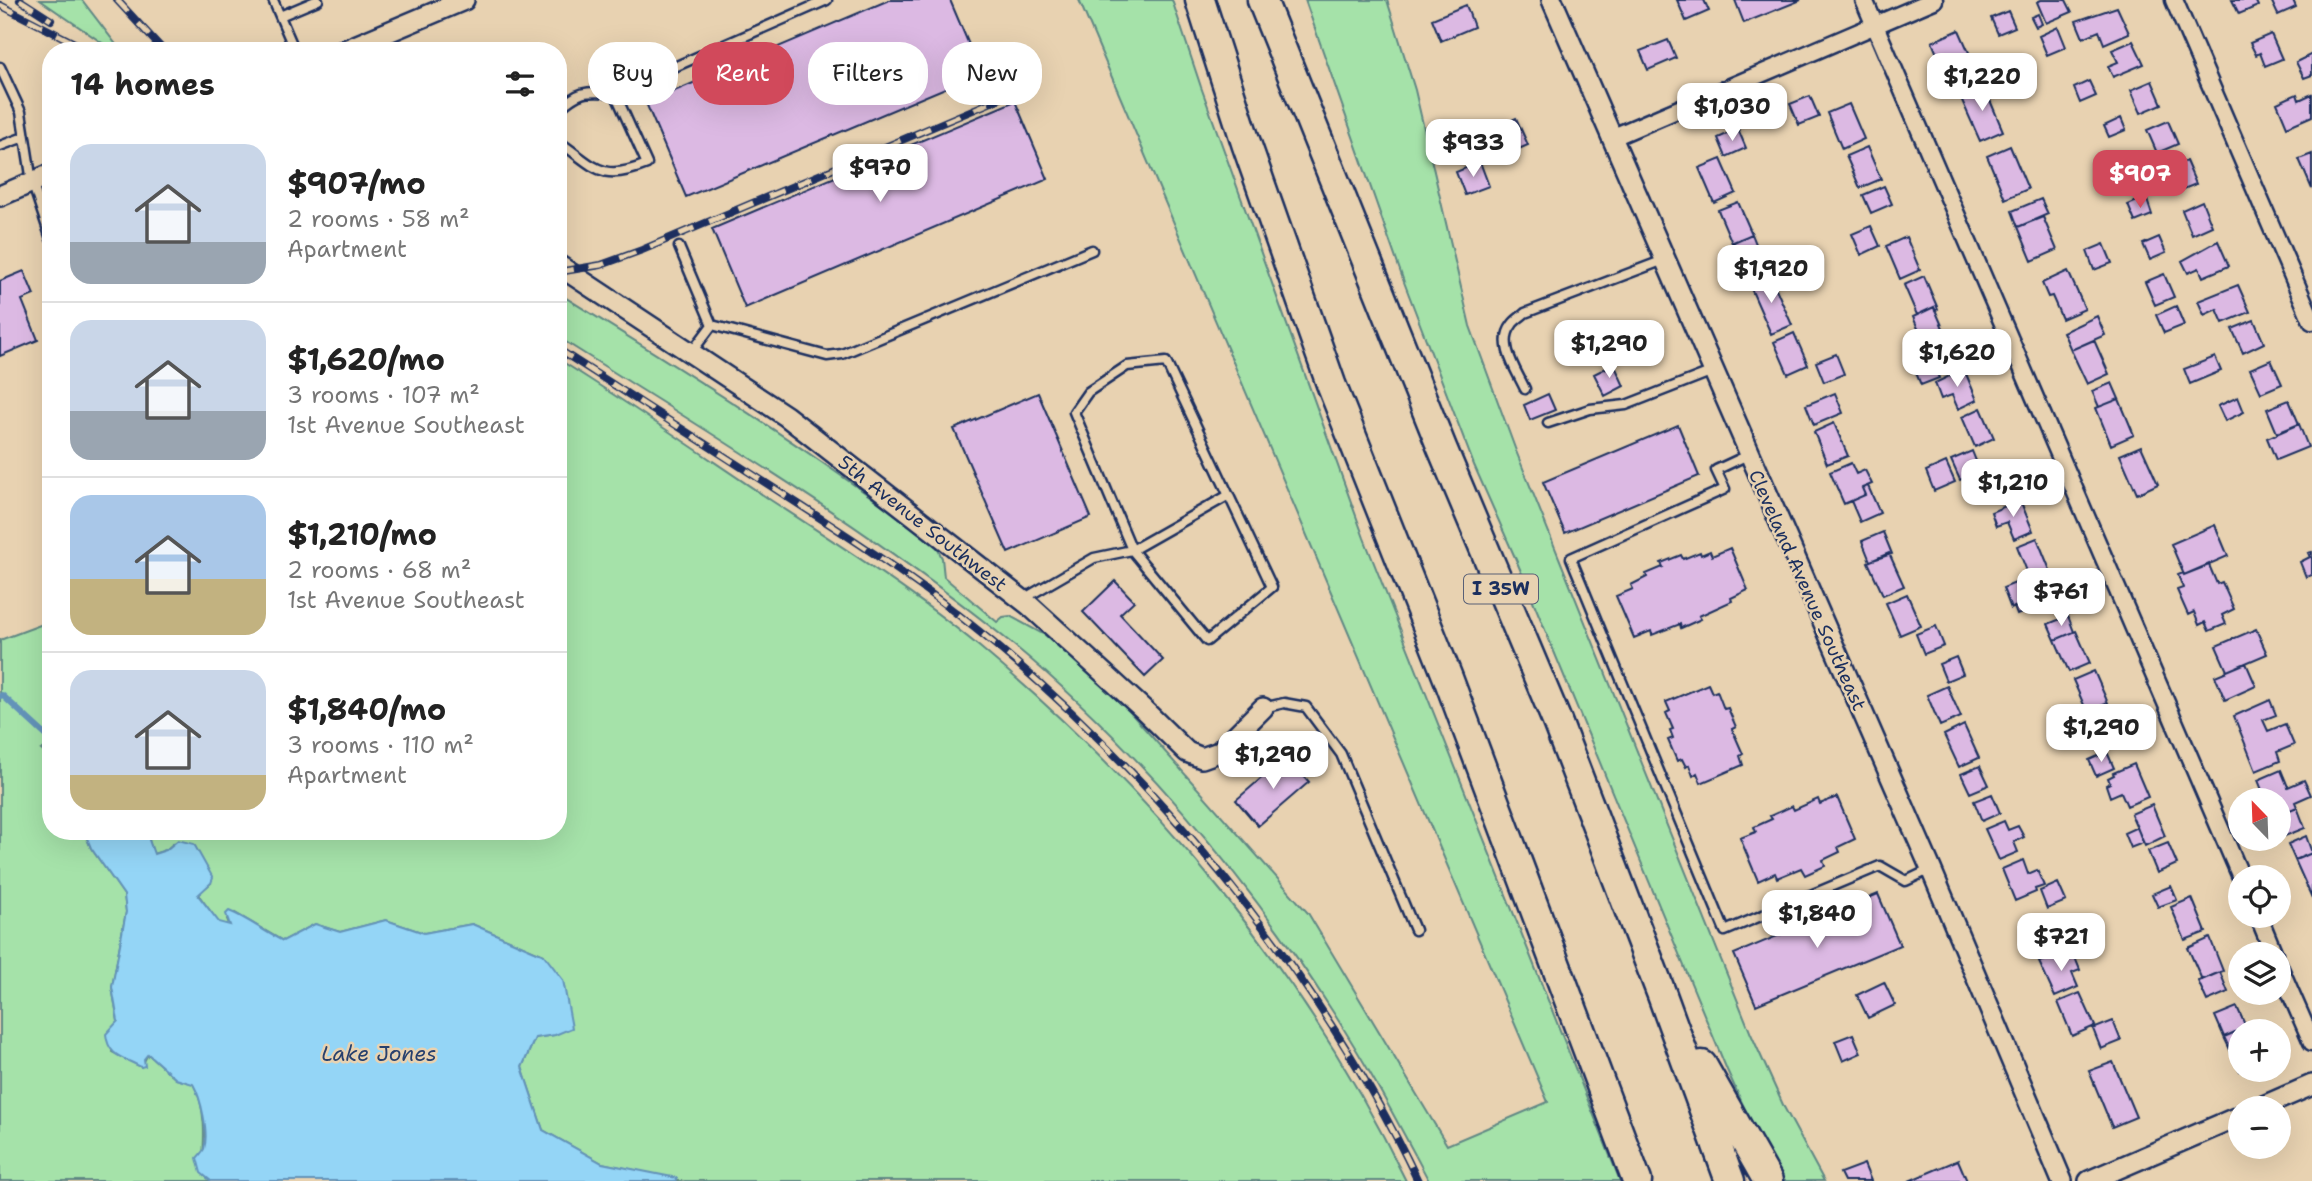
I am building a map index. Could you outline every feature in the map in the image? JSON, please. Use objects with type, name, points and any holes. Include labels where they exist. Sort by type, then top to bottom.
[{"type":"highway","points":[[1200,0],[1246,143],[1331,384],[1448,678],[1637,1181]]},
{"type":"highway","name":"I 35W","points":[[1262,0],[1437,436],[1556,719],[1730,1181]]},
{"type":"highway","points":[[1662,995],[1768,1181]]},
{"type":"street","points":[[364,42],[464,0]]},
{"type":"street","name":"Cleveland Avenue Southeast","points":[[1552,0],[1748,455],[1931,869],[2062,1181]]},
{"type":"street","points":[[1864,0],[2236,865]]},
{"type":"street","points":[[1611,138],[1934,0]]},
{"type":"street","points":[[2174,0],[2312,321]]},
{"type":"street","points":[[0,196],[42,178]]},
{"type":"street","name":"5th Avenue Southwest","points":[[567,271],[786,416],[1022,600],[1142,708],[1177,744],[1196,757],[1210,757],[1223,749],[1263,708]]},
{"type":"street","points":[[2291,994],[2312,1042]]},
{"type":"street","points":[[2287,1096],[2312,1085]]},
{"type":"street","points":[[2089,1181],[2228,1121]]},
{"type":"lane","points":[[273,0],[291,42]]},
{"type":"lane","points":[[280,16],[318,0]]},
{"type":"lane","points":[[678,65],[827,0]]},
{"type":"lane","points":[[0,67],[21,112],[32,182],[42,212]]},
{"type":"lane","points":[[567,102],[576,94],[588,93]]},
{"type":"lane","points":[[567,147],[606,174],[626,172],[647,164],[620,105]]},
{"type":"lane","points":[[0,146],[24,137]]},
{"type":"lane","points":[[678,247],[712,325]]},
{"type":"lane","points":[[712,325],[827,356],[842,354],[1092,250]]},
{"type":"lane","points":[[1525,389],[1510,356],[1506,338],[1512,324],[1525,313],[1664,260]]},
{"type":"lane","points":[[691,353],[712,325]]},
{"type":"lane","points":[[1166,362],[1272,587],[1208,641],[1132,550],[1074,412],[1088,392],[1128,366],[1166,362]]},
{"type":"lane","points":[[1548,423],[1590,409],[1626,405],[1713,372]]},
{"type":"lane","points":[[1748,455],[1716,470],[1725,489],[1571,558],[1725,931],[1880,866],[1906,881],[1931,869]]},
{"type":"lane","points":[[1022,600],[1094,558],[1132,550],[1228,495]]},
{"type":"lane","points":[[1263,708],[1284,702],[1306,707],[1340,754],[1415,930]]},
{"type":"green space","points":[[40,0],[82,0],[114,42],[101,42]]},
{"type":"green space","points":[[1079,0],[1172,0],[1364,538],[1620,1181],[1429,1181],[1357,1051],[1298,959],[1224,861],[1143,767],[1055,681],[1010,642],[901,559],[731,446],[567,343],[567,299],[797,445],[890,511],[936,545],[942,558],[944,577],[997,622],[1010,616],[1045,635],[1129,711],[1308,913],[1447,1145],[1548,1102]]},
{"type":"green space","points":[[1305,0],[1387,0],[1415,90],[1470,326],[1516,451],[1751,1034],[1784,1107],[1824,1181],[1781,1181],[1727,1070],[1517,562],[1474,465],[1404,282]]},
{"type":"green space","points":[[567,365],[930,608],[981,648],[1107,764],[1222,892],[1274,960],[1322,1031],[1366,1105],[1406,1181],[675,1181],[676,1179],[602,1163],[543,1130],[522,1067],[535,1038],[555,1035],[544,955],[472,924],[424,933],[386,920],[340,932],[315,924],[283,941],[235,913],[227,919],[230,926],[219,923],[198,894],[211,883],[174,843],[166,850],[153,854],[149,840],[567,840]]},
{"type":"green space","points":[[42,624],[42,840],[88,840],[124,895],[126,912],[112,987],[118,1021],[112,1052],[141,1067],[148,1054],[176,1079],[193,1083],[203,1116],[202,1173],[211,1181],[0,1181],[0,640]]},
{"type":"water","name":"Lake Jones","points":[[88,840],[149,840],[154,854],[166,850],[178,840],[194,844],[213,878],[198,895],[219,922],[230,925],[226,914],[229,911],[283,941],[315,924],[340,932],[386,920],[424,933],[472,924],[544,955],[563,980],[572,1028],[555,1035],[535,1038],[522,1067],[543,1130],[602,1163],[677,1178],[675,1181],[211,1181],[201,1173],[197,1158],[204,1149],[206,1134],[201,1106],[193,1084],[176,1079],[148,1054],[144,1059],[145,1066],[141,1067],[122,1058],[113,1051],[107,1041],[106,1034],[118,1021],[112,987],[126,912],[124,895]]},
{"type":"building","points":[[889,0],[950,0],[968,42],[942,42],[942,89],[928,95],[928,42],[808,42],[808,105],[905,105],[686,197],[647,105],[678,105],[678,89],[692,84],[692,105],[794,105],[794,42],[790,42]]},
{"type":"building","points":[[1677,0],[1704,0],[1709,11],[1686,21]]},
{"type":"building","points":[[1735,0],[1801,0],[1744,23]]},
{"type":"building","points":[[2066,0],[2072,12],[2046,23],[2037,2]]},
{"type":"building","points":[[2232,0],[2255,0],[2258,6],[2239,14]]},
{"type":"building","points":[[2271,0],[2293,0],[2296,7],[2278,15]]},
{"type":"building","points":[[1466,5],[1474,27],[1441,41],[1432,19]]},
{"type":"building","points":[[2117,7],[2129,33],[2104,44],[2099,31],[2083,38],[2076,21]]},
{"type":"building","points":[[2008,11],[2015,27],[1998,34],[1991,18]]},
{"type":"building","points":[[2038,14],[2042,24],[2036,27],[2031,17]]},
{"type":"building","points":[[2058,27],[2066,47],[2047,55],[2039,36]]},
{"type":"building","points":[[1959,30],[1975,66],[1947,78],[1932,42]]},
{"type":"building","points":[[2271,34],[2282,59],[2265,66],[2260,53],[2256,55],[2250,43]]},
{"type":"building","points":[[1668,40],[1676,58],[1648,70],[1640,51]]},
{"type":"building","points":[[2133,41],[2144,64],[2113,77],[2108,66],[2118,62],[2112,50]]},
{"type":"building","points":[[2312,54],[2312,75],[2304,78],[2296,62]]},
{"type":"building","points":[[2089,81],[2096,96],[2080,103],[2074,88]]},
{"type":"building","points":[[2152,81],[2162,104],[2141,113],[2131,90]]},
{"type":"building","points":[[1984,86],[2003,131],[1980,141],[1960,96]]},
{"type":"building","points":[[2297,94],[2299,100],[2312,94],[2312,116],[2287,127],[2277,103]]},
{"type":"building","points":[[1810,96],[1819,117],[1799,125],[1790,104]]},
{"type":"building","points":[[1849,104],[1864,139],[1842,149],[1827,113]]},
{"type":"building","points":[[1006,105],[1017,105],[1048,179],[745,308],[712,229]]},
{"type":"building","points":[[1516,118],[1528,145],[1505,155],[1493,129]]},
{"type":"building","points":[[2121,118],[2126,130],[2109,137],[2104,126]]},
{"type":"building","points":[[2168,121],[2178,144],[2157,153],[2147,130]]},
{"type":"building","points":[[1738,129],[1746,148],[1726,157],[1718,138]]},
{"type":"building","points":[[2010,146],[2028,189],[2005,199],[1987,156]]},
{"type":"building","points":[[1867,147],[1881,179],[1860,188],[1846,156]]},
{"type":"building","points":[[2312,154],[2312,189],[2299,159]]},
{"type":"building","points":[[1721,159],[1736,193],[1714,203],[1699,168]]},
{"type":"building","points":[[2186,161],[2196,184],[2174,193],[2164,171]]},
{"type":"building","points":[[1480,162],[1489,186],[1465,195],[1456,172]]},
{"type":"building","points":[[2130,163],[2135,174],[2118,181],[2113,170]]},
{"type":"building","points":[[1884,186],[1892,204],[1871,213],[1863,195]]},
{"type":"building","points":[[2146,197],[2152,215],[2135,222],[2128,205]]},
{"type":"building","points":[[2041,199],[2048,214],[2018,227],[2012,211]]},
{"type":"building","points":[[2202,201],[2212,226],[2192,235],[2182,210]]},
{"type":"building","points":[[1738,202],[1752,234],[1732,243],[1718,210]]},
{"type":"building","points":[[2043,217],[2057,250],[2032,261],[2018,227]]},
{"type":"building","points":[[1871,226],[1880,246],[1861,255],[1852,234]]},
{"type":"building","points":[[1752,234],[1760,254],[1742,262],[1733,242]]},
{"type":"building","points":[[1906,237],[1920,270],[1900,279],[1886,246]]},
{"type":"building","points":[[2159,237],[2166,253],[2150,260],[2143,244]]},
{"type":"building","points":[[2218,241],[2229,266],[2203,277],[2199,268],[2188,273],[2182,261]]},
{"type":"building","points":[[2104,244],[2112,263],[2094,270],[2087,251]]},
{"type":"building","points":[[24,271],[34,295],[22,300],[38,340],[0,356],[0,281]]},
{"type":"building","points":[[2068,271],[2085,309],[2062,319],[2052,296],[2048,297],[2042,283]]},
{"type":"building","points":[[2164,274],[2174,297],[2155,305],[2145,282]]},
{"type":"building","points":[[1770,275],[1792,325],[1771,334],[1749,284]]},
{"type":"building","points":[[1924,276],[1938,309],[1935,311],[1934,307],[1917,315],[1904,285]]},
{"type":"building","points":[[2238,285],[2250,312],[2223,323],[2217,309],[2204,315],[2198,301]]},
{"type":"building","points":[[2176,306],[2184,325],[2164,333],[2156,315]]},
{"type":"building","points":[[1934,307],[1943,328],[1922,338],[1913,317]]},
{"type":"building","points":[[2097,316],[2105,335],[2071,350],[2063,332]]},
{"type":"building","points":[[2254,320],[2264,343],[2243,353],[2232,329]]},
{"type":"building","points":[[1794,333],[1808,365],[1788,374],[1774,342]]},
{"type":"building","points":[[2094,340],[2109,374],[2087,384],[2071,350]]},
{"type":"building","points":[[1836,354],[1844,374],[1824,382],[1816,362]]},
{"type":"building","points":[[2215,357],[2221,371],[2190,384],[2184,369]]},
{"type":"building","points":[[2271,360],[2282,384],[2261,393],[2250,369]]},
{"type":"building","points":[[1932,361],[1939,378],[1921,385],[1914,368]]},
{"type":"building","points":[[1614,364],[1624,386],[1605,396],[1594,374]]},
{"type":"building","points":[[1964,369],[1977,400],[1958,409],[1952,395],[1941,399],[1935,383]]},
{"type":"building","points":[[2112,383],[2119,399],[2099,407],[2092,391]]},
{"type":"building","points":[[1038,393],[1091,517],[1008,553],[954,429]]},
{"type":"building","points":[[1835,393],[1843,413],[1814,425],[1806,405]]},
{"type":"building","points":[[1548,394],[1555,410],[1530,420],[1524,405]]},
{"type":"building","points":[[2238,397],[2244,412],[2225,421],[2218,406]]},
{"type":"building","points":[[2119,399],[2134,435],[2111,445],[2096,408]]},
{"type":"building","points":[[2289,400],[2299,424],[2277,433],[2267,409]]},
{"type":"building","points":[[1981,408],[1994,438],[1975,447],[1962,417]]},
{"type":"building","points":[[1834,423],[1848,456],[1827,464],[1814,432]]},
{"type":"building","points":[[2299,424],[2308,447],[2276,460],[2267,438]]},
{"type":"building","points":[[1678,425],[1699,476],[1565,533],[1543,482]]},
{"type":"building","points":[[2141,446],[2158,484],[2137,494],[2120,455]]},
{"type":"building","points":[[1972,451],[1980,471],[1960,480],[1951,460]]},
{"type":"building","points":[[1946,462],[1955,482],[1934,491],[1926,471]]},
{"type":"building","points":[[1851,463],[1856,474],[1865,470],[1872,484],[1862,488],[1865,495],[1844,504],[1830,472]]},
{"type":"building","points":[[2008,479],[2014,494],[1994,502],[1988,488]]},
{"type":"building","points":[[1868,486],[1880,513],[1860,522],[1851,501],[1865,495],[1862,488]]},
{"type":"building","points":[[2020,500],[2033,531],[2014,539],[2007,522],[1996,526],[1991,512]]},
{"type":"building","points":[[2215,525],[2228,556],[2184,575],[2171,544]]},
{"type":"building","points":[[1883,532],[1892,554],[1870,561],[1862,541]]},
{"type":"building","points":[[2037,538],[2050,570],[2030,579],[2017,546]]},
{"type":"building","points":[[1730,548],[1748,590],[1681,628],[1680,624],[1652,635],[1651,631],[1634,638],[1616,596],[1633,589],[1631,585],[1647,577],[1646,574],[1663,567],[1661,563],[1681,555],[1683,559],[1700,552],[1701,555],[1710,551],[1712,556]]},
{"type":"building","points":[[2312,552],[2312,575],[2306,577],[2300,562],[2310,557],[2308,553]]},
{"type":"building","points":[[1889,553],[1904,586],[1883,595],[1868,562]]},
{"type":"building","points":[[2209,565],[2217,584],[2222,582],[2234,609],[2222,615],[2226,624],[2209,631],[2205,622],[2199,625],[2194,612],[2188,615],[2177,590],[2183,588],[2178,575]]},
{"type":"building","points":[[2025,579],[2034,599],[2011,609],[2003,588]]},
{"type":"building","points":[[1115,581],[1134,601],[1120,614],[1163,660],[1145,677],[1083,612]]},
{"type":"building","points":[[1907,594],[1921,626],[1900,635],[1886,603]]},
{"type":"building","points":[[2032,600],[2035,608],[2017,615],[2014,607]]},
{"type":"building","points":[[2068,616],[2074,632],[2055,640],[2048,624]]},
{"type":"building","points":[[1936,626],[1944,646],[1924,654],[1916,634]]},
{"type":"building","points":[[2256,629],[2267,654],[2227,671],[2216,646]]},
{"type":"building","points":[[2076,631],[2090,663],[2069,672],[2055,640]]},
{"type":"building","points":[[1956,657],[1963,674],[1946,681],[1939,664]]},
{"type":"building","points":[[2246,663],[2256,686],[2225,700],[2215,676]]},
{"type":"building","points":[[2094,671],[2108,703],[2087,712],[2073,680]]},
{"type":"building","points":[[1708,684],[1712,693],[1717,691],[1724,709],[1728,708],[1736,727],[1732,729],[1743,754],[1740,756],[1743,765],[1701,783],[1697,773],[1693,776],[1689,765],[1686,767],[1682,759],[1677,761],[1668,740],[1673,738],[1670,730],[1673,729],[1666,713],[1670,711],[1666,702]]},
{"type":"building","points":[[1947,686],[1961,717],[1940,726],[1927,695]]},
{"type":"building","points":[[2270,700],[2276,715],[2263,720],[2268,731],[2285,724],[2294,745],[2277,752],[2280,761],[2256,771],[2234,716]]},
{"type":"building","points":[[2092,716],[2101,736],[2081,745],[2072,724]]},
{"type":"building","points":[[1964,725],[1979,758],[1959,767],[1944,735]]},
{"type":"building","points":[[2107,752],[2114,768],[2096,776],[2089,760]]},
{"type":"building","points":[[1287,756],[1309,782],[1258,826],[1236,800]]},
{"type":"building","points":[[2134,764],[2148,797],[2127,806],[2121,792],[2110,797],[2106,785],[2110,783],[2108,778],[2114,775],[2113,773]]},
{"type":"building","points":[[1980,766],[1989,785],[1970,793],[1961,774]]},
{"type":"building","points":[[2281,770],[2288,787],[2304,780],[2311,795],[2295,802],[2297,807],[2291,810],[2291,788],[2261,788],[2258,780]]},
{"type":"building","points":[[1992,794],[2000,813],[1982,821],[1974,801]]},
{"type":"building","points":[[1837,797],[1855,839],[1838,847],[1840,852],[1823,860],[1825,866],[1805,875],[1801,868],[1777,878],[1775,873],[1758,881],[1740,838],[1756,832],[1754,827],[1792,806],[1794,810],[1818,799],[1820,804]]},
{"type":"building","points":[[2152,805],[2165,836],[2145,846],[2131,814]]},
{"type":"building","points":[[2297,807],[2305,828],[2291,834],[2291,810]]},
{"type":"building","points":[[2004,821],[2008,830],[2018,826],[2024,837],[2014,842],[2018,852],[1999,860],[1985,829]]},
{"type":"building","points":[[2137,827],[2143,843],[2130,848],[2124,833]]},
{"type":"building","points":[[2306,836],[2312,853],[2295,860],[2291,843]]},
{"type":"building","points":[[2168,843],[2177,864],[2157,873],[2148,851]]},
{"type":"building","points":[[2312,853],[2312,898],[2295,860]]},
{"type":"building","points":[[2023,860],[2028,874],[2037,870],[2044,886],[2015,901],[2002,869]]},
{"type":"building","points":[[2058,883],[2066,901],[2047,909],[2040,891]]},
{"type":"building","points":[[2171,886],[2177,900],[2158,907],[2152,894]]},
{"type":"building","points":[[1878,894],[1900,945],[1756,1005],[1734,954]]},
{"type":"building","points":[[2192,898],[2206,932],[2185,940],[2171,907]]},
{"type":"building","points":[[2071,921],[2081,943],[2061,952],[2051,930]]},
{"type":"building","points":[[2210,938],[2223,971],[2202,980],[2188,948]]},
{"type":"building","points":[[2072,950],[2080,970],[2072,973],[2078,987],[2055,997],[2039,962]]},
{"type":"building","points":[[2220,972],[2228,992],[2207,1001],[2198,981]]},
{"type":"building","points":[[1884,982],[1895,1005],[1868,1018],[1857,995]]},
{"type":"building","points":[[2080,993],[2095,1026],[2072,1036],[2058,1002]]},
{"type":"building","points":[[2237,1007],[2242,1019],[2228,1019],[2228,1035],[2224,1037],[2215,1016]]},
{"type":"building","points":[[2113,1021],[2121,1041],[2101,1049],[2093,1029]]},
{"type":"building","points":[[1853,1034],[1861,1053],[1843,1061],[1835,1041]]},
{"type":"building","points":[[2113,1062],[2136,1117],[2112,1127],[2089,1071]]},
{"type":"building","points":[[1958,1160],[1967,1181],[1909,1181]]},
{"type":"building","points":[[1864,1164],[1871,1181],[1844,1181],[1840,1173]]},
{"type":"waterway","points":[[0,696],[42,732]]},
{"type":"railway","points":[[20,0],[51,20]]},
{"type":"railway","points":[[117,0],[156,42]]},
{"type":"railway","points":[[0,5],[72,42]]},
{"type":"railway","points":[[567,271],[601,265],[642,250],[984,105]]},
{"type":"railway","points":[[567,355],[914,581],[1028,673],[1095,735],[1159,802],[1220,873],[1278,947],[1330,1024],[1377,1102],[1418,1181]]}]
